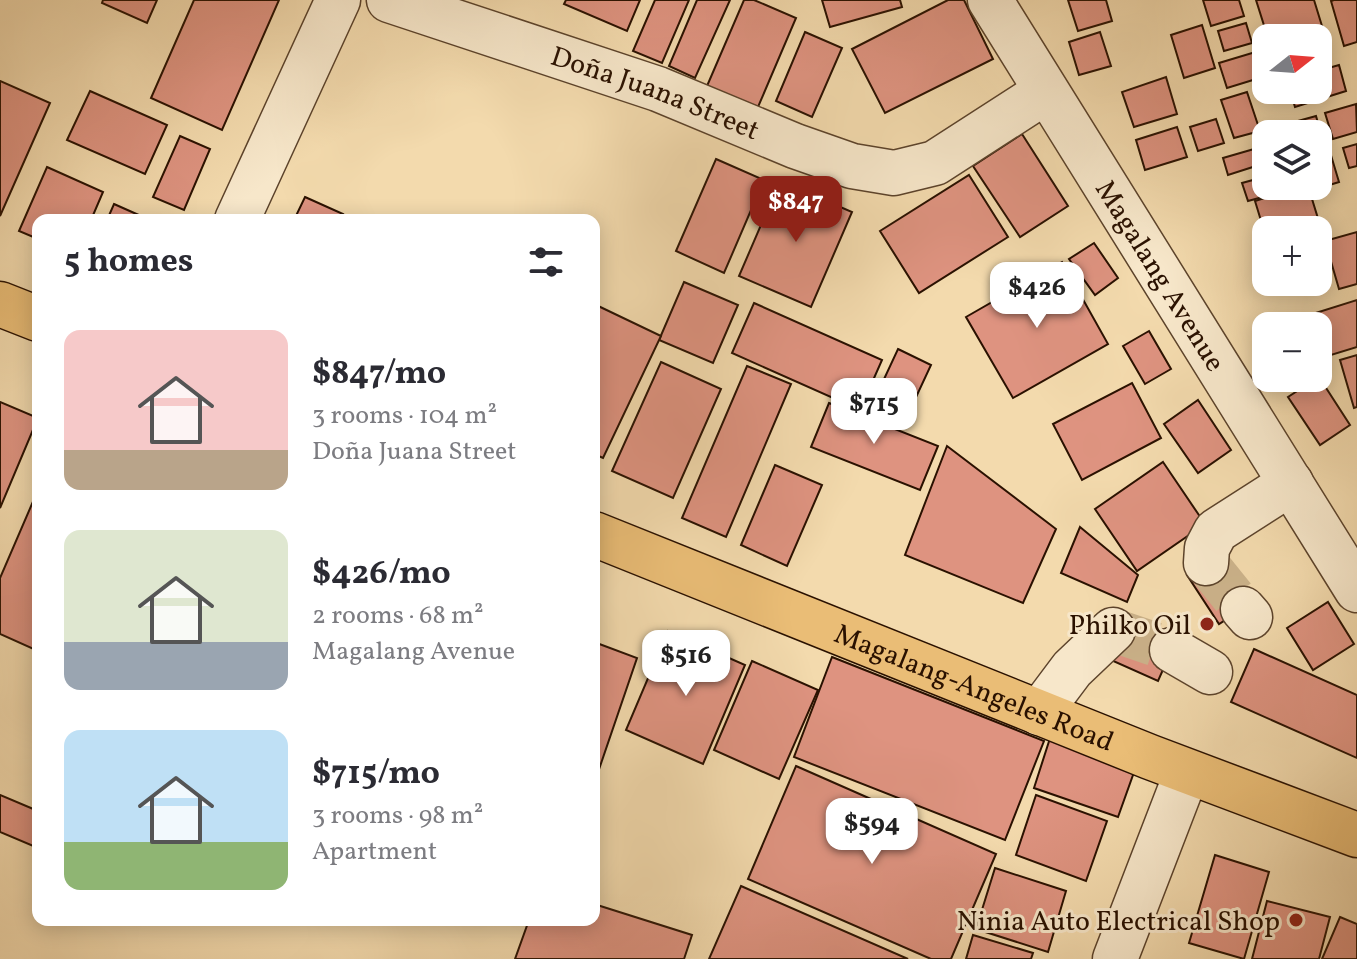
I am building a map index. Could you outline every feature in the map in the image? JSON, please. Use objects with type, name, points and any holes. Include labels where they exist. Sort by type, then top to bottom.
[{"type":"main road","points":[[0,304],[32,317]]},
{"type":"main road","name":"Magalang-Angeles Road","points":[[600,536],[1187,772],[1354,827]]},
{"type":"street","points":[[240,214],[338,0]]},
{"type":"street","name":"Doña Juana Street","points":[[389,0],[658,89],[852,166],[894,173],[935,163],[1045,92]]},
{"type":"street","name":"Magalang Avenue","points":[[990,0],[1357,590]]},
{"type":"street","points":[[1206,563],[1207,548],[1216,531],[1291,483]]},
{"type":"street","points":[[1039,713],[1072,669],[1113,630]]},
{"type":"street","points":[[1172,650],[1210,672]]},
{"type":"street","points":[[1115,959],[1187,772]]},
{"type":"building","points":[[103,0],[157,0],[147,23],[102,3]]},
{"type":"building","points":[[194,0],[279,0],[222,130],[151,98]]},
{"type":"building","points":[[566,0],[640,0],[627,31],[564,4]]},
{"type":"building","points":[[655,0],[689,0],[662,63],[633,51]]},
{"type":"building","points":[[697,0],[730,0],[695,78],[669,66]]},
{"type":"building","points":[[744,0],[754,0],[796,18],[758,107],[707,86]]},
{"type":"building","points":[[822,0],[900,0],[902,7],[830,27]]},
{"type":"building","points":[[948,0],[964,0],[993,59],[885,113],[852,49]]},
{"type":"building","points":[[1068,0],[1106,0],[1112,21],[1078,31]]},
{"type":"building","points":[[1203,0],[1239,0],[1244,16],[1211,26]]},
{"type":"building","points":[[1256,0],[1314,0],[1321,24],[1264,24]]},
{"type":"building","points":[[1357,0],[1357,42],[1344,46],[1331,1]]},
{"type":"building","points":[[1246,23],[1252,43],[1224,51],[1218,31]]},
{"type":"building","points":[[1202,25],[1215,68],[1184,78],[1171,35]]},
{"type":"building","points":[[805,32],[842,48],[812,117],[776,101]]},
{"type":"building","points":[[1100,32],[1111,66],[1079,75],[1069,42]]},
{"type":"building","points":[[1252,53],[1252,80],[1227,88],[1219,63]]},
{"type":"building","points":[[1339,65],[1346,91],[1332,95],[1332,67]]},
{"type":"building","points":[[1166,77],[1177,114],[1134,127],[1122,92]]},
{"type":"building","points":[[0,81],[50,103],[0,216]]},
{"type":"building","points":[[90,91],[167,125],[145,174],[67,140]]},
{"type":"building","points":[[1247,92],[1256,120],[1252,120],[1252,133],[1234,138],[1221,100]]},
{"type":"building","points":[[1356,104],[1357,132],[1333,139],[1332,120],[1327,120],[1325,113]]},
{"type":"building","points":[[1216,119],[1224,143],[1198,151],[1190,127]]},
{"type":"building","points":[[1177,127],[1187,157],[1145,170],[1136,140]]},
{"type":"building","points":[[1022,134],[1068,206],[1020,237],[973,166]]},
{"type":"building","points":[[180,136],[210,149],[184,210],[153,197]]},
{"type":"building","points":[[1357,144],[1357,166],[1349,168],[1343,148]]},
{"type":"building","points":[[1252,150],[1252,167],[1228,175],[1223,158]]},
{"type":"building","points":[[716,159],[764,180],[724,273],[676,251]]},
{"type":"building","points":[[1332,159],[1339,182],[1332,184]]},
{"type":"building","points":[[47,167],[103,192],[94,214],[32,214],[32,236],[19,231]]},
{"type":"building","points":[[969,175],[1008,237],[919,293],[880,231]]},
{"type":"building","points":[[1252,180],[1252,200],[1248,201],[1242,183]]},
{"type":"building","points":[[780,181],[852,212],[811,307],[739,276]]},
{"type":"building","points":[[305,197],[343,214],[297,214]]},
{"type":"building","points":[[1312,200],[1317,216],[1260,216],[1255,201]]},
{"type":"building","points":[[114,204],[136,214],[110,214]]},
{"type":"building","points":[[1357,232],[1357,284],[1339,289],[1332,265],[1332,239]]},
{"type":"building","points":[[1094,243],[1118,278],[1095,295],[1069,259]]},
{"type":"building","points":[[1062,262],[1108,344],[1013,398],[966,317]]},
{"type":"building","points":[[684,282],[738,305],[713,363],[659,340]]},
{"type":"building","points":[[1357,300],[1357,347],[1332,355],[1332,312],[1319,312]]},
{"type":"building","points":[[754,303],[882,360],[860,410],[732,353]]},
{"type":"building","points":[[600,307],[661,336],[603,458],[600,457]]},
{"type":"building","points":[[1149,331],[1171,369],[1145,384],[1123,346]]},
{"type":"building","points":[[898,349],[931,365],[904,423],[871,407]]},
{"type":"building","points":[[1357,355],[1357,407],[1354,408],[1340,360]]},
{"type":"building","points":[[661,362],[721,389],[673,498],[612,471]]},
{"type":"building","points":[[747,366],[791,384],[726,537],[682,518]]},
{"type":"building","points":[[1132,383],[1161,438],[1082,480],[1053,424]]},
{"type":"building","points":[[1296,392],[1329,392],[1350,425],[1320,445],[1288,397]]},
{"type":"building","points":[[1198,400],[1231,450],[1198,473],[1164,424]]},
{"type":"building","points":[[0,402],[32,415],[32,432],[0,508]]},
{"type":"building","points":[[829,403],[938,446],[920,490],[811,447]]},
{"type":"building","points":[[947,446],[1056,529],[1023,603],[905,555]]},
{"type":"building","points":[[1163,462],[1205,524],[1137,571],[1095,509]]},
{"type":"building","points":[[775,465],[822,485],[787,566],[741,545]]},
{"type":"building","points":[[32,504],[32,648],[0,634],[0,578]]},
{"type":"building","points":[[1080,527],[1138,575],[1127,602],[1061,573]]},
{"type":"building","points":[[1223,551],[1255,601],[1219,624],[1187,575]]},
{"type":"building","points":[[1328,602],[1354,644],[1313,670],[1287,628]]},
{"type":"building","points":[[1121,612],[1178,636],[1158,681],[1102,656]]},
{"type":"building","points":[[668,631],[745,665],[703,764],[626,730]]},
{"type":"building","points":[[600,644],[637,658],[600,766]]},
{"type":"building","points":[[1254,649],[1357,695],[1357,758],[1231,702]]},
{"type":"building","points":[[832,657],[1044,741],[1005,840],[794,757]]},
{"type":"building","points":[[752,661],[818,690],[779,779],[714,750]]},
{"type":"building","points":[[1052,732],[1138,761],[1118,817],[1034,788]]},
{"type":"building","points":[[796,766],[996,854],[951,959],[931,959],[748,879]]},
{"type":"building","points":[[0,795],[32,808],[32,845],[0,832]]},
{"type":"building","points":[[1036,795],[1107,821],[1086,881],[1016,855]]},
{"type":"building","points":[[1215,855],[1269,872],[1244,959],[1189,943]]},
{"type":"building","points":[[995,868],[1066,891],[1048,952],[976,929]]},
{"type":"building","points":[[741,886],[908,959],[709,959]]},
{"type":"building","points":[[1267,901],[1330,917],[1319,959],[1252,959]]},
{"type":"building","points":[[600,906],[692,935],[684,959],[515,959],[527,926],[600,926]]},
{"type":"building","points":[[1340,917],[1357,924],[1357,959],[1322,959]]},
{"type":"building","points":[[973,935],[1033,953],[1031,959],[966,959]]},
{"type":"tunnel","points":[[1206,563],[1243,609]]},
{"type":"tunnel","points":[[1113,630],[1172,650]]},
{"type":"place","name":"Philko Oil","points":[[1207,624]]},
{"type":"place","name":"Ninia Auto Electrical Shop","points":[[1296,920]]}]
